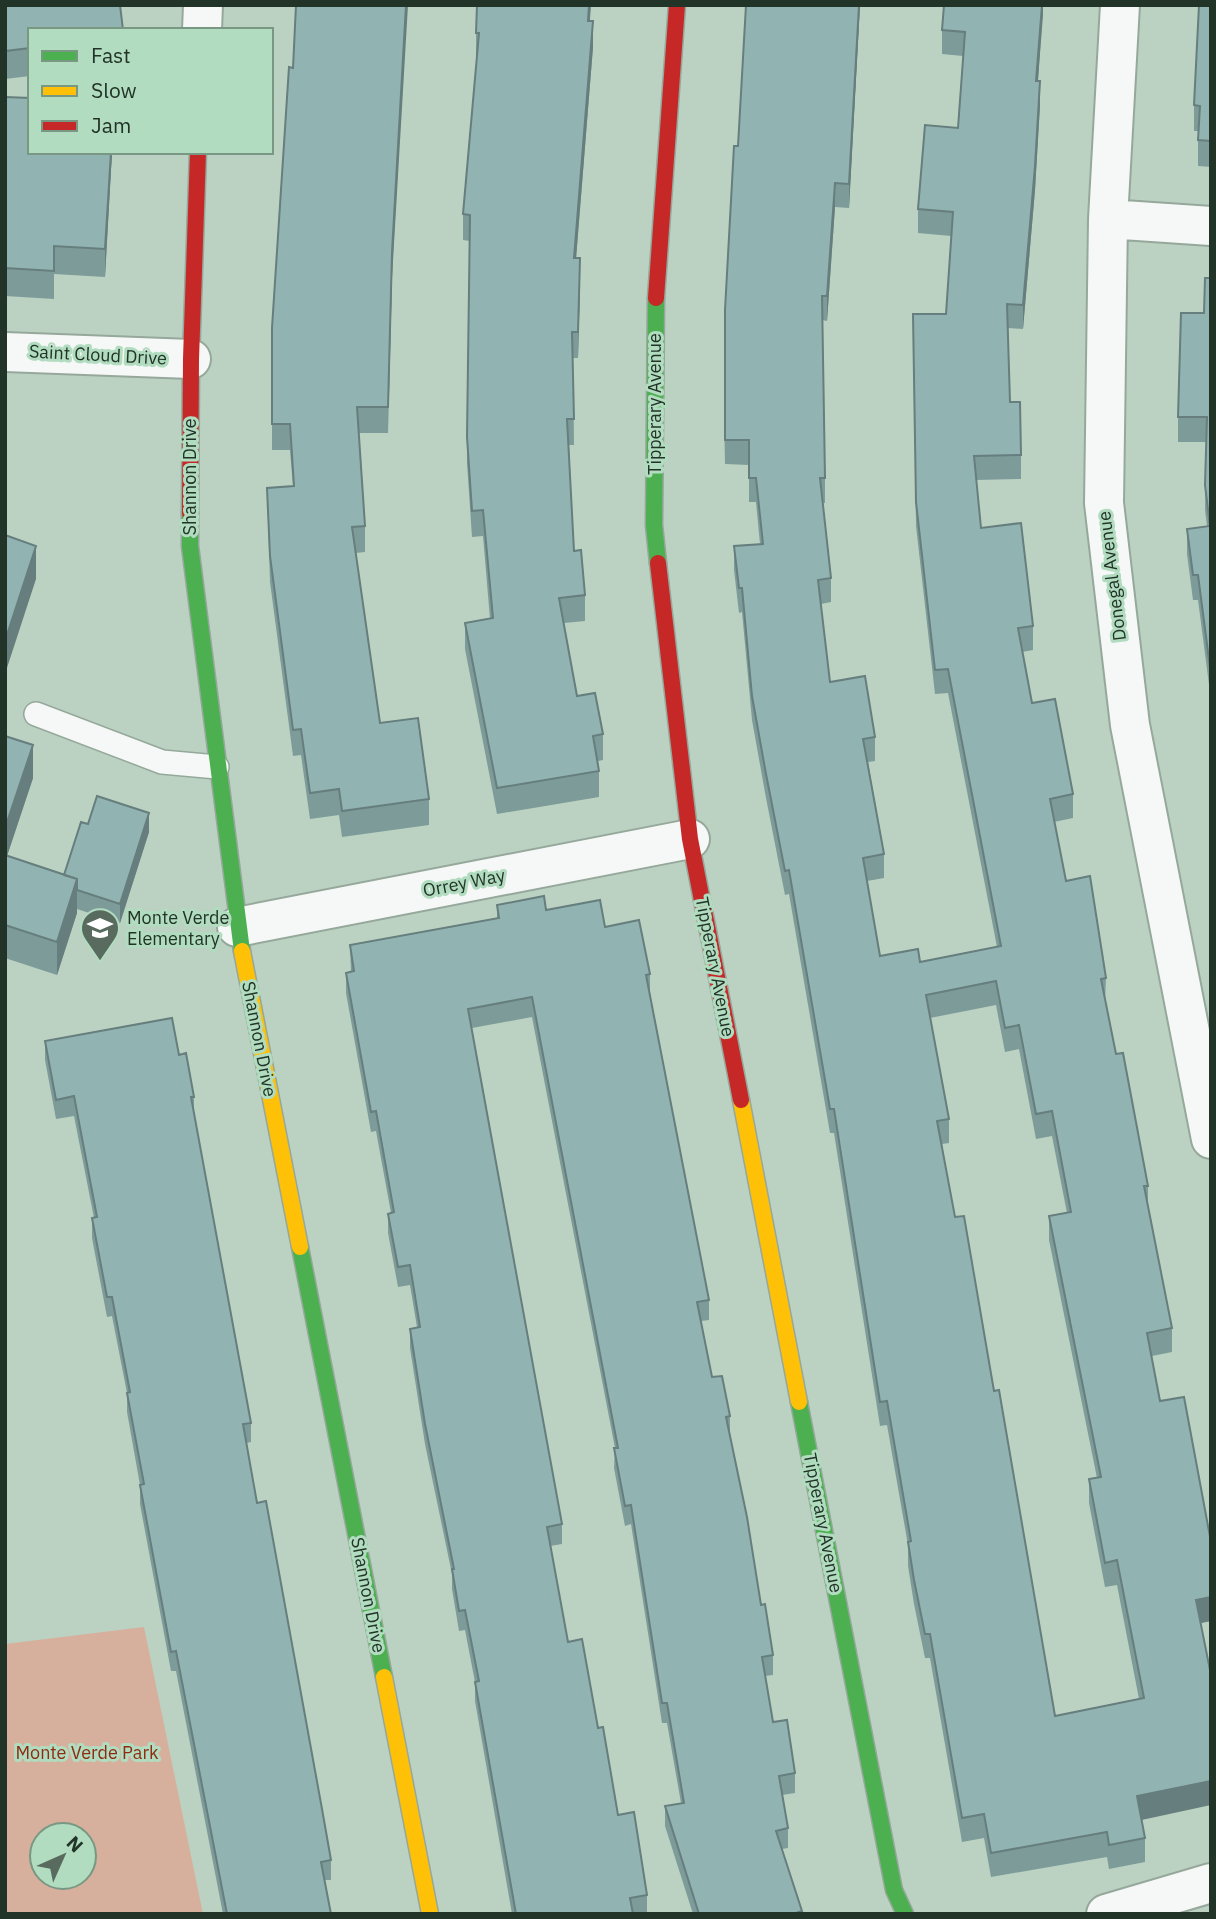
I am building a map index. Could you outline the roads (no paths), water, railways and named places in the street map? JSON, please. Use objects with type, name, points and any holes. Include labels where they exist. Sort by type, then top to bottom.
[{"type":"street","points":[[202,28],[203,5]]},
{"type":"street","name":"Tipperary Avenue","points":[[677,5],[656,311],[654,525],[690,839],[894,1890],[905,1914]]},
{"type":"street","name":"Donegal Avenue","points":[[1120,5],[1108,219],[1104,502],[1130,725],[1211,1139]]},
{"type":"street","name":"Shannon Drive","points":[[198,154],[191,359],[190,546],[237,927],[430,1914]]},
{"type":"street","points":[[1108,219],[1211,226]]},
{"type":"street","name":"Saint Cloud Drive","points":[[5,352],[191,359]]},
{"type":"street","name":"Orrey Way","points":[[237,927],[690,839]]},
{"type":"street","points":[[1106,1914],[1211,1883]]},
{"type":"lane","points":[[36,714],[162,762],[217,767]]},
{"type":"place","name":"Monte Verde Elementary","points":[[100,962]]},
{"type":"park label","name":"Monte Verde Park","points":[[87,1753]]}]
